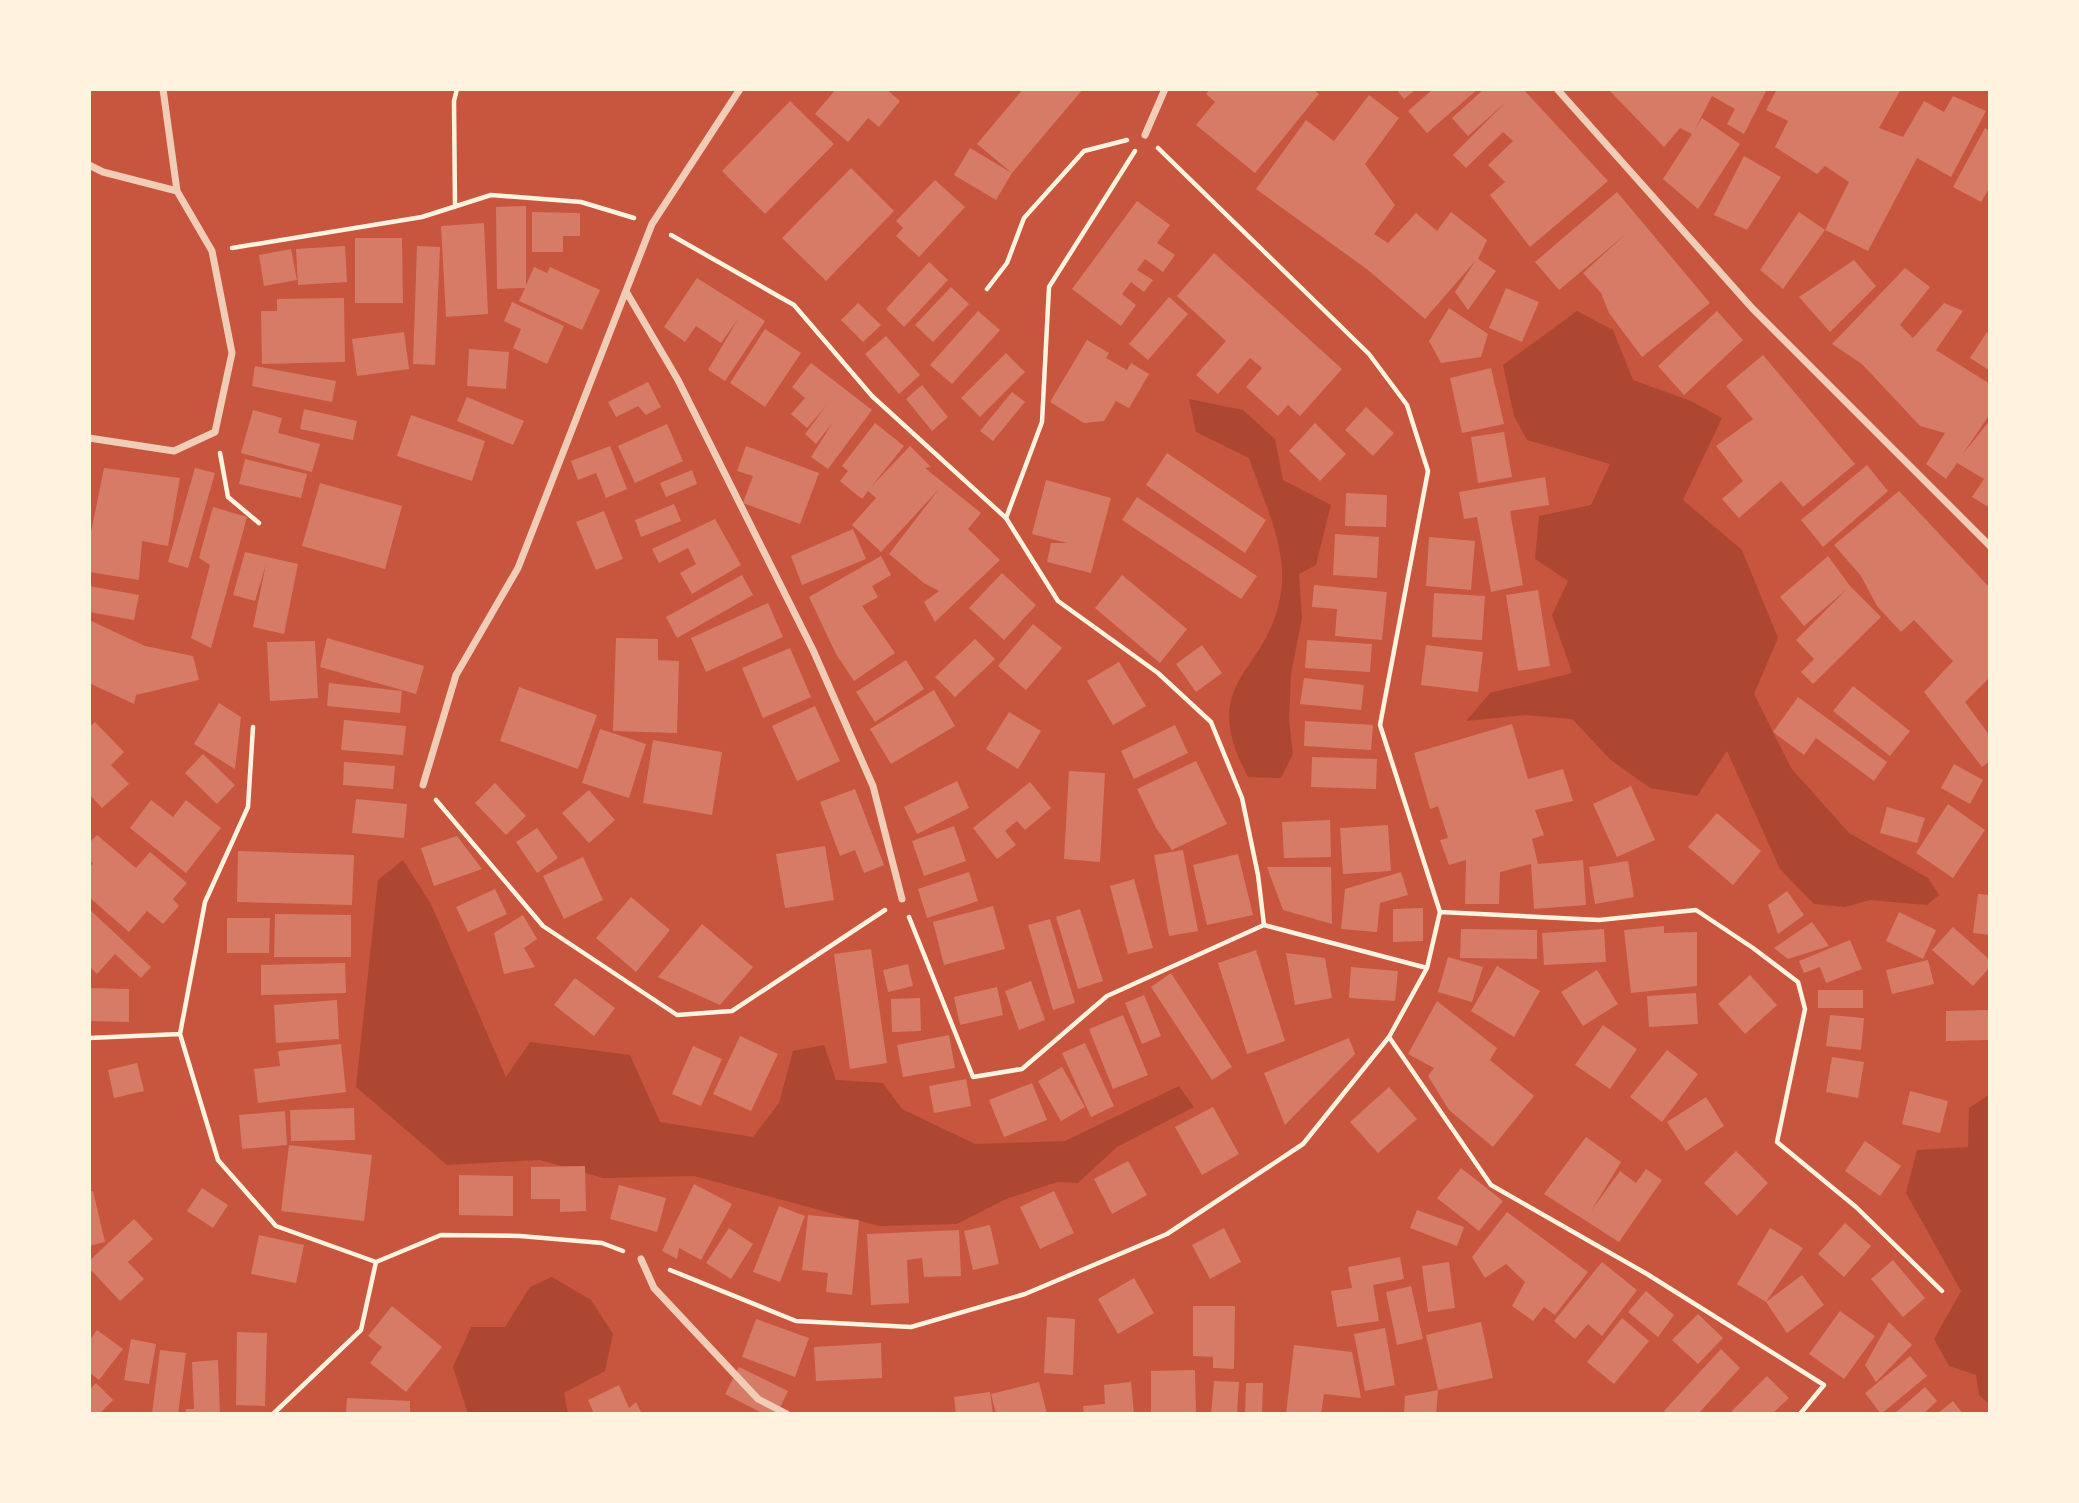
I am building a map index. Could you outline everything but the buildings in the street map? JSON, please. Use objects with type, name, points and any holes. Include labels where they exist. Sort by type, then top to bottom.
[{"type":"street","points":[[89,438],[174,450],[215,432],[232,353],[212,251],[177,191],[163,89]]},
{"type":"street","points":[[423,785],[456,675],[518,568],[652,224],[740,89]]},
{"type":"street","points":[[1145,135],[1165,89]]},
{"type":"street","points":[[1557,89],[1752,308],[1990,545]]},
{"type":"street","points":[[89,165],[103,172],[177,191]]},
{"type":"street","points":[[627,293],[678,380],[813,650],[873,786],[902,899]]},
{"type":"street","points":[[641,1259],[654,1288],[758,1399],[788,1414]]},
{"type":"path","points":[[455,208],[454,100],[457,89]]},
{"type":"path","points":[[1006,517],[1042,422],[1049,287],[1145,135]]},
{"type":"path","points":[[987,289],[1007,262],[1024,218],[1084,151],[1145,135]]},
{"type":"path","points":[[253,727],[248,807],[205,902],[180,1034],[218,1160],[276,1226],[376,1262],[442,1235],[520,1236],[603,1243],[796,1321],[911,1328],[1013,1297],[1167,1234],[1303,1144],[1389,1037],[1427,968],[1440,912],[1380,725],[1428,471],[1407,405],[1369,354],[1145,135]]},
{"type":"path","points":[[212,251],[422,218],[491,195],[581,202],[652,224],[794,305],[872,396],[1006,517],[1058,601],[1157,673],[1211,722],[1242,798],[1258,875],[1264,925]]},
{"type":"path","points":[[215,432],[228,497],[260,523]]},
{"type":"path","points":[[423,785],[543,926],[677,1015],[732,1011],[902,899],[936,990],[973,1077],[1022,1069],[1107,996],[1264,925],[1427,968]]},
{"type":"path","points":[[1440,912],[1599,920],[1696,910],[1771,961],[1798,982],[1805,1009],[1777,1143],[1856,1207],[1942,1292]]},
{"type":"path","points":[[89,1038],[180,1034]]},
{"type":"path","points":[[1389,1037],[1490,1185],[1647,1274],[1824,1385],[1800,1414]]},
{"type":"path","points":[[273,1414],[361,1330],[376,1262]]},
{"type":"shaded area","points":[[1577,311],[1613,330],[1633,380],[1691,401],[1722,418],[1683,500],[1742,550],[1778,638],[1754,694],[1791,768],[1849,833],[1928,878],[1939,895],[1927,905],[1870,900],[1845,907],[1814,904],[1780,869],[1727,751],[1697,796],[1650,788],[1611,760],[1572,719],[1525,715],[1466,721],[1490,693],[1572,673],[1552,615],[1568,581],[1535,559],[1539,516],[1591,505],[1610,464],[1527,440],[1514,416],[1503,365]]},
{"type":"shaded area","points":[[1189,399],[1243,410],[1275,439],[1283,480],[1331,505],[1316,565],[1299,574],[1302,618],[1291,674],[1289,720],[1293,754],[1281,778],[1248,777],[1234,744],[1229,718],[1232,697],[1240,678],[1274,620],[1282,575],[1278,541],[1249,458],[1196,432]]},
{"type":"shaded area","points":[[403,860],[431,904],[506,1077],[530,1042],[630,1055],[660,1122],[753,1137],[779,1103],[793,1051],[824,1045],[836,1080],[883,1083],[902,1109],[975,1144],[1065,1141],[1179,1086],[1194,1107],[1117,1147],[1078,1183],[1057,1182],[1006,1199],[957,1224],[879,1226],[694,1176],[603,1178],[540,1160],[447,1165],[356,1087],[378,880]]},
{"type":"shaded area","points":[[1990,1094],[1990,1405],[1979,1395],[1976,1375],[1949,1366],[1934,1339],[1961,1291],[1906,1193],[1917,1150],[1968,1147],[1969,1108]]},
{"type":"shaded area","points":[[552,1277],[591,1300],[613,1334],[605,1371],[564,1393],[568,1414],[468,1414],[453,1367],[471,1327],[505,1327],[530,1287]]}]
